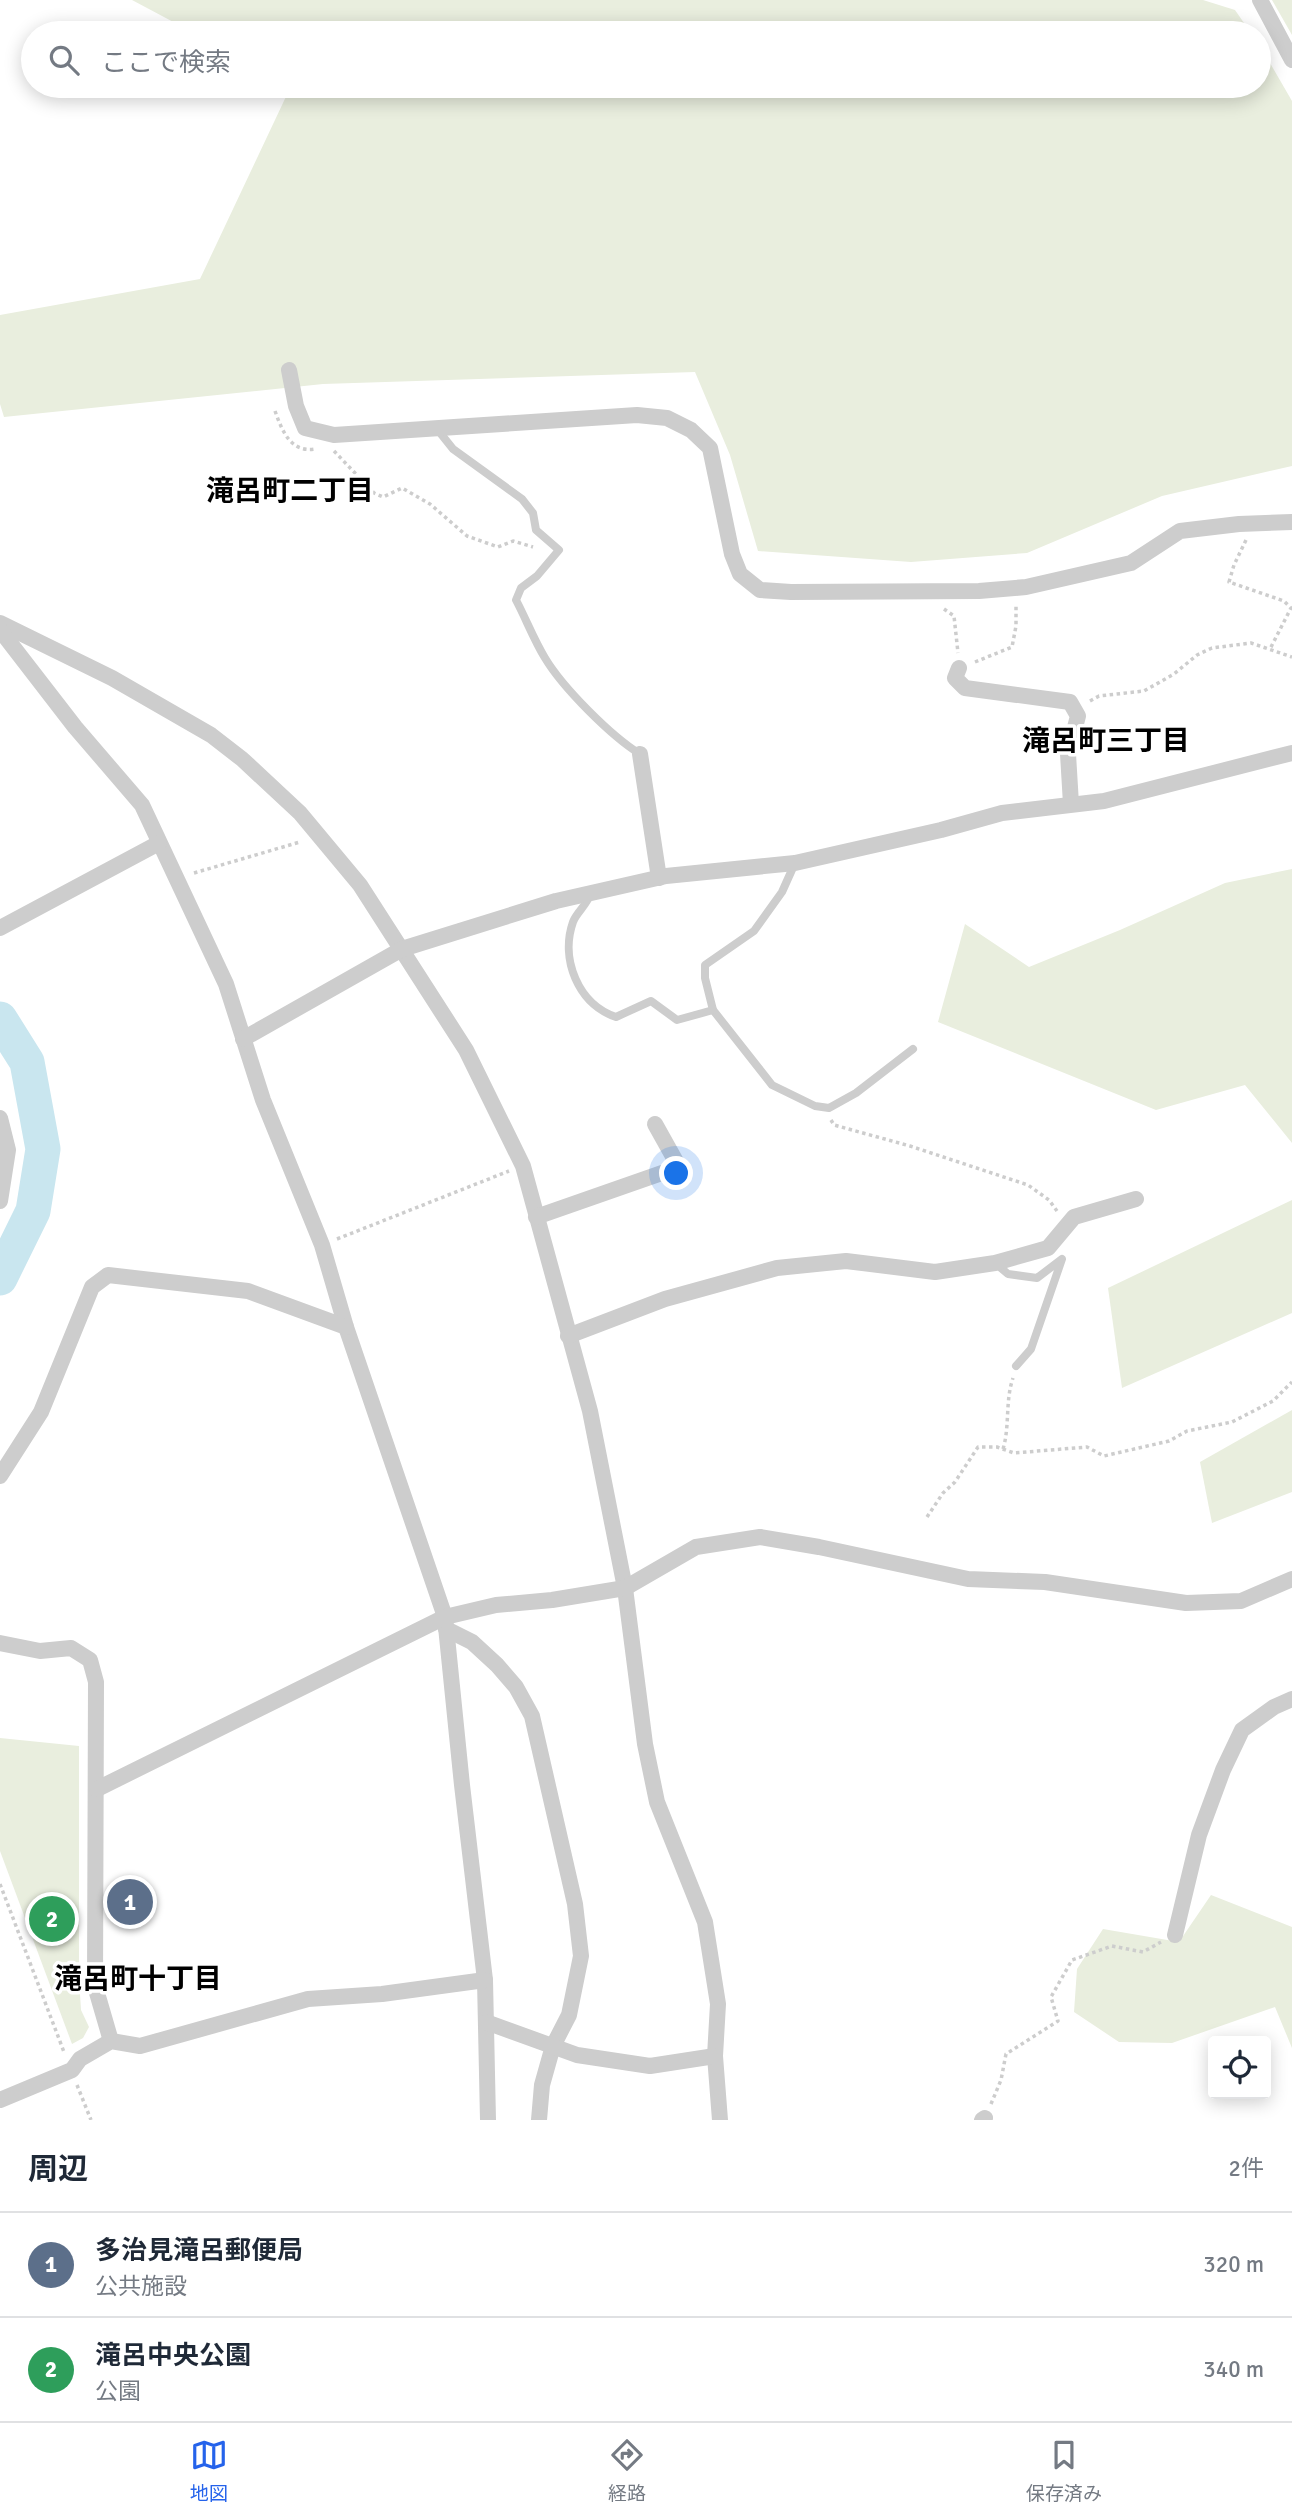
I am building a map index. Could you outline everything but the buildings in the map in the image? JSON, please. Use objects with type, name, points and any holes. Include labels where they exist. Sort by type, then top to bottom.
[{"type":"street","points":[[1260,0],[1292,60]]},
{"type":"street","points":[[289,370],[296,406],[305,428],[334,435],[637,415],[667,418],[691,429],[710,449],[732,554],[740,574],[760,590],[979,592],[1015,588],[1131,563],[1180,531],[1292,522]]},
{"type":"street","points":[[0,624],[112,678],[211,734],[242,758],[300,813],[360,884],[466,1050],[523,1166],[590,1411],[625,1588],[645,1744],[657,1802],[705,1922],[718,2004],[715,2056],[720,2120]]},
{"type":"street","points":[[0,630],[75,727],[142,805],[226,984],[263,1100],[322,1245],[346,1327],[446,1623],[485,1980],[488,2120]]},
{"type":"street","points":[[960,668],[955,678],[965,688],[1070,702],[1078,716],[1068,754],[1071,804]]},
{"type":"street","points":[[243,1039],[402,949],[556,901],[659,878],[795,863],[1002,814],[1104,801],[1292,753]]},
{"type":"street","points":[[640,754],[659,878]]},
{"type":"street","points":[[0,928],[159,843]]},
{"type":"street","points":[[0,1118],[8,1150],[0,1201]]},
{"type":"street","points":[[536,1217],[679,1167],[655,1124]]},
{"type":"street","points":[[568,1336],[665,1299],[777,1268],[846,1261],[935,1272],[995,1263],[1048,1248],[1074,1217],[1136,1199]]},
{"type":"street","points":[[0,1476],[41,1412],[92,1287],[108,1275],[248,1291],[346,1327]]},
{"type":"street","points":[[97,1789],[446,1623],[496,1605],[552,1600],[625,1588],[696,1546],[760,1537],[968,1579],[1045,1582],[1186,1603],[1241,1601],[1292,1579]]},
{"type":"street","points":[[446,1623],[472,1642],[516,1686],[532,1716],[575,1904],[582,1956],[569,2015],[552,2046],[542,2085],[539,2120]]},
{"type":"street","points":[[0,1643],[40,1651],[71,1648],[90,1660],[96,1682],[95,1986],[111,2041]]},
{"type":"street","points":[[1175,1935],[1199,1835],[1223,1770],[1242,1730],[1274,1707],[1292,1699]]},
{"type":"street","points":[[0,2100],[72,2070],[80,2059],[111,2041],[140,2046],[308,1999],[382,1994],[485,1980]]},
{"type":"street","points":[[486,2022],[577,2055],[650,2066],[715,2056]]},
{"type":"lane","points":[[437,429],[453,449],[522,499],[533,513],[536,530],[559,550],[537,576],[521,588],[516,600],[546,659],[558,676],[614,737],[640,754]]},
{"type":"lane","points":[[795,863],[782,892],[754,931],[705,965],[705,978],[713,1010],[772,1085],[815,1106],[830,1108],[856,1093],[913,1049]]},
{"type":"lane","points":[[590,894],[586,906],[573,920],[569,962],[579,988],[604,1013],[616,1017],[651,1001],[677,1020],[713,1010]]},
{"type":"lane","points":[[995,1263],[1008,1274],[1037,1278],[1062,1259],[1031,1349],[1016,1366]]},
{"type":"path","points":[[275,411],[284,434],[296,446],[306,450],[318,448]]},
{"type":"path","points":[[330,446],[374,493],[383,497],[402,488],[430,503],[467,536],[498,547],[513,541],[538,549],[551,560]]},
{"type":"path","points":[[1247,524],[1246,543],[1234,565],[1230,582],[1284,601],[1291,608],[1270,649]]},
{"type":"path","points":[[916,591],[954,616],[960,668],[1012,648],[1016,626],[1015,588]]},
{"type":"path","points":[[1070,702],[1087,703],[1099,696],[1143,691],[1174,674],[1197,654],[1212,649],[1251,643],[1292,657]]},
{"type":"path","points":[[176,879],[319,836]]},
{"type":"path","points":[[822,1107],[834,1125],[910,1146],[1028,1185],[1049,1200],[1067,1225]]},
{"type":"path","points":[[322,1245],[523,1166]]},
{"type":"path","points":[[1003,1449],[1009,1421],[1010,1387],[1016,1366]]},
{"type":"path","points":[[927,1517],[978,1447],[1003,1449],[1014,1453],[1087,1447],[1104,1456],[1169,1441],[1187,1431],[1232,1422],[1273,1401],[1292,1382]]},
{"type":"path","points":[[0,1884],[91,2120]]},
{"type":"path","points":[[984,2119],[1001,2080],[1006,2054],[1058,2021],[1051,1997],[1072,1960],[1112,1946],[1143,1952],[1175,1935]]},
{"type":"green space","points":[[132,0],[1203,0],[1235,10],[1243,21],[171,21]]},
{"type":"green space","points":[[1272,0],[1292,0],[1292,35]]},
{"type":"green space","points":[[1271,65],[1292,101],[1292,466],[1162,496],[1027,553],[911,562],[758,551],[730,455],[695,372],[323,384],[4,417],[0,404],[0,315],[200,279],[285,98],[1271,98]]},
{"type":"green space","points":[[1292,869],[1292,1143],[1245,1085],[1156,1110],[938,1022],[965,924],[1029,967],[1225,883]]},
{"type":"green space","points":[[1292,1200],[1292,1313],[1122,1388],[1108,1288]]},
{"type":"green space","points":[[1292,1410],[1292,1492],[1212,1523],[1200,1462]]},
{"type":"green space","points":[[0,1738],[79,1746],[79,1978],[81,2010],[89,2027],[83,2038],[72,2044],[0,1851]]},
{"type":"green space","points":[[1211,1895],[1292,1927],[1292,2048],[1275,2007],[1172,2043],[1119,2042],[1074,2012],[1077,1969],[1103,1929],[1179,1942]]},
{"type":"waterway","points":[[0,1019],[27,1062],[43,1149],[33,1211],[0,1278]]},
{"type":"place","name":"多治見滝呂郵便局","points":[[130,1902]]},
{"type":"place","name":"滝呂中央公園","points":[[52,1919]]},
{"type":"district","name":"滝呂町二丁目","points":[[290,490]]},
{"type":"district","name":"滝呂町三丁目","points":[[1106,740]]},
{"type":"district","name":"滝呂町十丁目","points":[[138,1978]]}]
